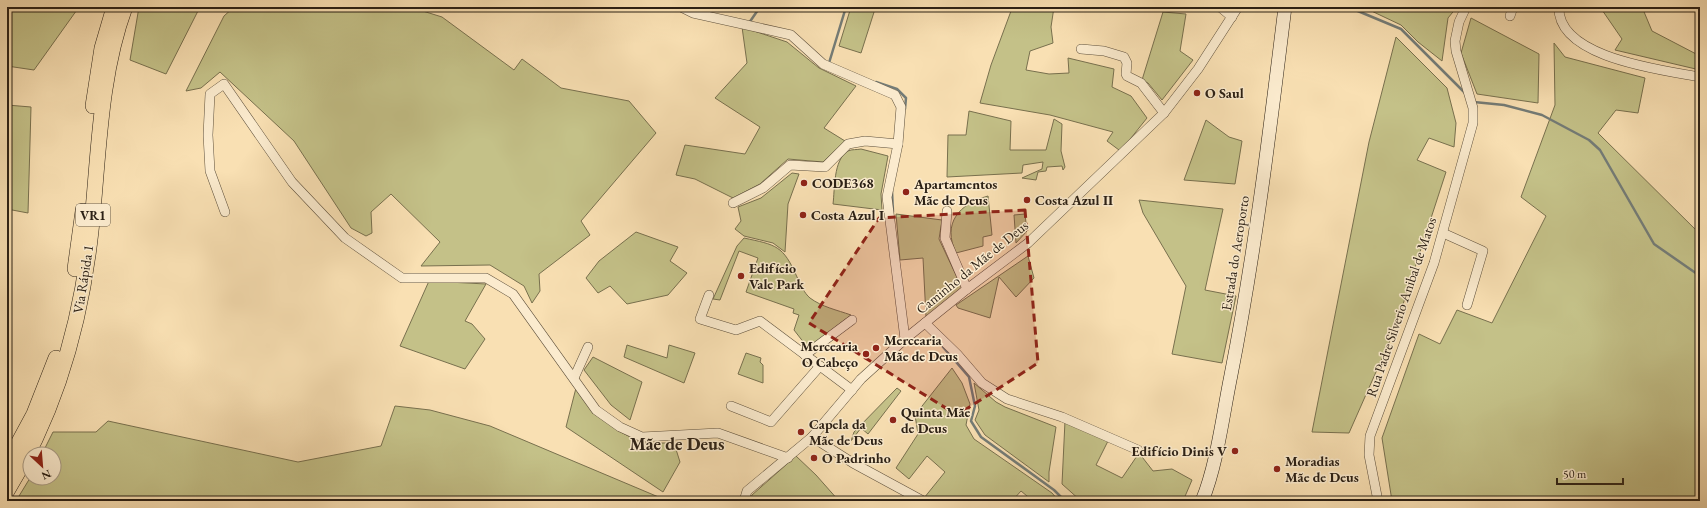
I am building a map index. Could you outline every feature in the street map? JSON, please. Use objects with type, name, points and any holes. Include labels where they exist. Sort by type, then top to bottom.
[{"type":"highway","name":"Via Rápida 1","points":[[7,491],[25,460],[39,417],[69,303],[81,228],[96,81],[102,48],[114,7]]},
{"type":"highway","name":"Via Rápida 1","points":[[7,464],[54,394],[66,361],[82,292],[91,233],[106,82],[112,52],[125,7]]},
{"type":"main road","name":"Estrada do Aeroporto","points":[[1202,501],[1212,470],[1237,338],[1266,164],[1285,7]]},
{"type":"street","points":[[681,7],[693,13],[791,35],[823,64],[895,95],[901,107],[898,144],[887,197],[905,338]]},
{"type":"street","points":[[1220,7],[1232,17]]},
{"type":"street","name":"Caminho da Mãe de Deus","points":[[744,501],[747,491],[812,437],[862,379],[905,338],[1028,243],[1164,113],[1198,69],[1238,7]]},
{"type":"street","name":"Rua Padre Silverio Anibal de Matos","points":[[1378,501],[1369,456],[1370,436],[1429,277],[1443,233],[1473,123],[1474,114],[1454,41],[1458,22],[1466,7]]},
{"type":"street","points":[[1559,7],[1560,19],[1564,29],[1585,47],[1645,67],[1700,78]]},
{"type":"street","points":[[1081,49],[1104,51],[1124,57],[1127,63],[1127,76],[1141,83],[1164,113]]},
{"type":"street","points":[[225,212],[210,171],[208,135],[210,94],[224,84],[292,182],[346,238],[402,278],[486,278],[513,294],[596,410],[620,427],[642,437],[718,433],[788,458]]},
{"type":"street","points":[[733,202],[763,188],[790,165],[825,167],[848,144],[864,141],[898,144]]},
{"type":"street","points":[[947,211],[945,238],[967,289]]},
{"type":"street","points":[[1443,233],[1483,251],[1467,305]]},
{"type":"street","points":[[709,295],[700,319],[736,330],[760,321],[852,390]]},
{"type":"street","points":[[805,355],[852,320]]},
{"type":"street","points":[[925,323],[957,354],[982,383],[1007,399],[1062,417],[1138,450]]},
{"type":"street","points":[[574,378],[588,347]]},
{"type":"street","points":[[731,406],[771,422],[820,366]]},
{"type":"street","points":[[812,437],[907,497],[923,501]]},
{"type":"highlighted area","points":[[1025,210],[1038,363],[957,415],[809,323],[879,218]]},
{"type":"shaded area","points":[[8,7],[79,7],[34,70],[7,66]]},
{"type":"shaded area","points":[[139,7],[200,7],[166,74],[130,60]]},
{"type":"shaded area","points":[[234,7],[410,7],[442,17],[514,70],[522,59],[561,88],[629,101],[656,133],[581,221],[590,235],[539,274],[540,291],[532,303],[524,286],[490,265],[421,266],[440,242],[391,194],[371,212],[372,233],[366,236],[351,228],[294,141],[220,72],[201,88],[186,91],[224,16]]},
{"type":"shaded area","points":[[851,7],[870,7],[875,9],[861,53],[839,46]]},
{"type":"shaded area","points":[[998,7],[1054,7],[1051,27],[1053,43],[1030,51],[1026,70],[1049,74],[1069,73],[1068,58],[1114,69],[1112,87],[1131,96],[1147,118],[1119,150],[1107,141],[1113,132],[1050,115],[980,103],[991,65],[1011,11]]},
{"type":"shaded area","points":[[1363,7],[1457,7],[1448,18],[1442,61],[1418,42],[1401,25]]},
{"type":"shaded area","points":[[1600,7],[1642,7],[1652,31],[1700,56],[1700,70],[1615,50],[1622,39]]},
{"type":"shaded area","points":[[1163,12],[1186,14],[1180,51],[1193,60],[1162,100],[1148,83],[1142,80]]},
{"type":"shaded area","points":[[1471,18],[1539,54],[1538,103],[1477,94],[1461,53]]},
{"type":"shaded area","points":[[742,27],[787,42],[819,68],[856,86],[824,128],[845,141],[823,162],[788,159],[760,184],[733,198],[695,179],[676,175],[685,145],[745,154],[760,127],[715,98],[747,63]]},
{"type":"shaded area","points":[[1396,37],[1447,88],[1456,123],[1454,147],[1429,138],[1417,160],[1446,172],[1395,329],[1349,433],[1312,432],[1369,142]]},
{"type":"shaded area","points":[[1554,43],[1565,57],[1645,78],[1638,113],[1616,110],[1598,133],[1700,234],[1700,501],[1392,501],[1382,438],[1419,334],[1440,344],[1457,310],[1492,323],[1546,216],[1521,197],[1555,105]]},
{"type":"shaded area","points":[[7,105],[31,107],[28,213],[7,209]]},
{"type":"shaded area","points":[[969,111],[1011,121],[1010,150],[1046,150],[1054,119],[1062,124],[1061,151],[1065,167],[1063,170],[1062,166],[1047,167],[1046,171],[1038,172],[1036,180],[1022,178],[1042,169],[1043,162],[1023,165],[1022,173],[947,177],[948,135],[966,135]]},
{"type":"shaded area","points":[[1206,120],[1229,137],[1242,141],[1235,184],[1184,180]]},
{"type":"shaded area","points":[[861,149],[888,156],[881,194],[882,210],[833,204],[837,168],[843,155],[851,150]]},
{"type":"shaded area","points":[[792,173],[799,174],[788,204],[785,252],[773,243],[744,236],[735,229],[741,221],[738,207],[761,198]]},
{"type":"shaded area","points":[[988,196],[992,235],[983,237],[983,246],[956,253],[952,242],[951,233],[952,224],[956,216],[969,204]]},
{"type":"shaded area","points":[[1139,200],[1223,209],[1205,290],[1236,296],[1222,363],[1172,354],[1186,286],[1143,213]]},
{"type":"shaded area","points":[[896,214],[942,220],[939,239],[962,288],[926,317],[923,258],[900,260]]},
{"type":"shaded area","points":[[1025,214],[1027,231],[1016,243],[1014,215]]},
{"type":"shaded area","points":[[636,232],[678,247],[670,261],[687,273],[668,295],[627,304],[610,286],[598,293],[586,278],[599,261]]},
{"type":"shaded area","points":[[744,238],[771,245],[783,252],[792,266],[803,289],[810,298],[825,306],[851,315],[808,348],[794,330],[799,315],[793,313],[794,309],[746,292],[758,258],[739,251],[720,300],[713,299],[737,246]]},
{"type":"shaded area","points":[[1028,256],[1034,278],[1016,297],[999,277],[990,318],[958,308],[956,305]]},
{"type":"shaded area","points":[[429,281],[486,284],[465,321],[472,324],[485,339],[465,369],[400,346]]},
{"type":"shaded area","points":[[627,345],[667,358],[669,345],[695,353],[684,383],[624,357]]},
{"type":"shaded area","points":[[746,353],[761,358],[760,362],[763,365],[763,383],[738,374]]},
{"type":"shaded area","points":[[593,357],[642,382],[630,420],[611,405],[584,370]]},
{"type":"shaded area","points":[[952,368],[962,383],[970,404],[966,425],[974,439],[1052,493],[1059,501],[1033,501],[1021,491],[1012,501],[928,501],[924,498],[945,472],[927,456],[909,479],[896,468],[918,434],[915,415]]},
{"type":"shaded area","points":[[974,383],[996,402],[1005,407],[1056,427],[1049,472],[1049,482],[985,435],[975,420],[979,410]]},
{"type":"shaded area","points":[[576,388],[593,413],[621,432],[641,443],[674,443],[680,462],[663,492],[566,427]]},
{"type":"shaded area","points":[[897,388],[901,391],[868,434],[861,428],[851,441],[854,432]]},
{"type":"shaded area","points":[[395,406],[430,410],[490,426],[668,501],[16,501],[25,486],[62,486],[62,446],[46,446],[53,432],[96,432],[108,421],[298,462],[381,446]]},
{"type":"shaded area","points":[[1065,421],[1108,441],[1096,465],[1122,478],[1139,453],[1153,471],[1172,469],[1192,480],[1183,501],[1081,501],[1062,484]]},
{"type":"shaded area","points":[[796,456],[816,475],[839,501],[749,501],[752,495]]},
{"type":"waterway","points":[[749,23],[760,7]]},
{"type":"waterway","points":[[829,63],[846,7]]},
{"type":"waterway","points":[[1351,7],[1401,29],[1465,93]]},
{"type":"waterway","points":[[876,82],[897,89],[906,98],[905,109]]},
{"type":"waterway","points":[[1474,102],[1504,105],[1542,115],[1589,140],[1600,150],[1654,244],[1700,276]]},
{"type":"waterway","points":[[892,191],[893,212]]},
{"type":"waterway","points":[[943,347],[969,377],[975,406],[971,421],[981,437],[1054,490],[1065,501]]},
{"type":"place","name":"O Saul","points":[[1197,93]]},
{"type":"place","name":"CODE368","points":[[804,183]]},
{"type":"place","name":"Apartamentos Mãe de Deus","points":[[906,192]]},
{"type":"place","name":"Costa Azul II","points":[[1027,200]]},
{"type":"place","name":"Costa Azul I","points":[[803,215]]},
{"type":"place","name":"Edifício Vale Park","points":[[741,276]]},
{"type":"place","name":"Mercearia Mãe de Deus","points":[[876,348]]},
{"type":"place","name":"Mercearia O Cabeço","points":[[866,354]]},
{"type":"place","name":"Quinta Mãe de Deus","points":[[893,420]]},
{"type":"place","name":"Capela da Mãe de Deus","points":[[801,432]]},
{"type":"place","name":"Edifício Dinis V","points":[[1235,451]]},
{"type":"place","name":"O Padrinho","points":[[814,458]]},
{"type":"place","name":"Moradias Mãe de Deus","points":[[1277,469]]},
{"type":"district","name":"Mãe de Deus","points":[[677,444]]}]
